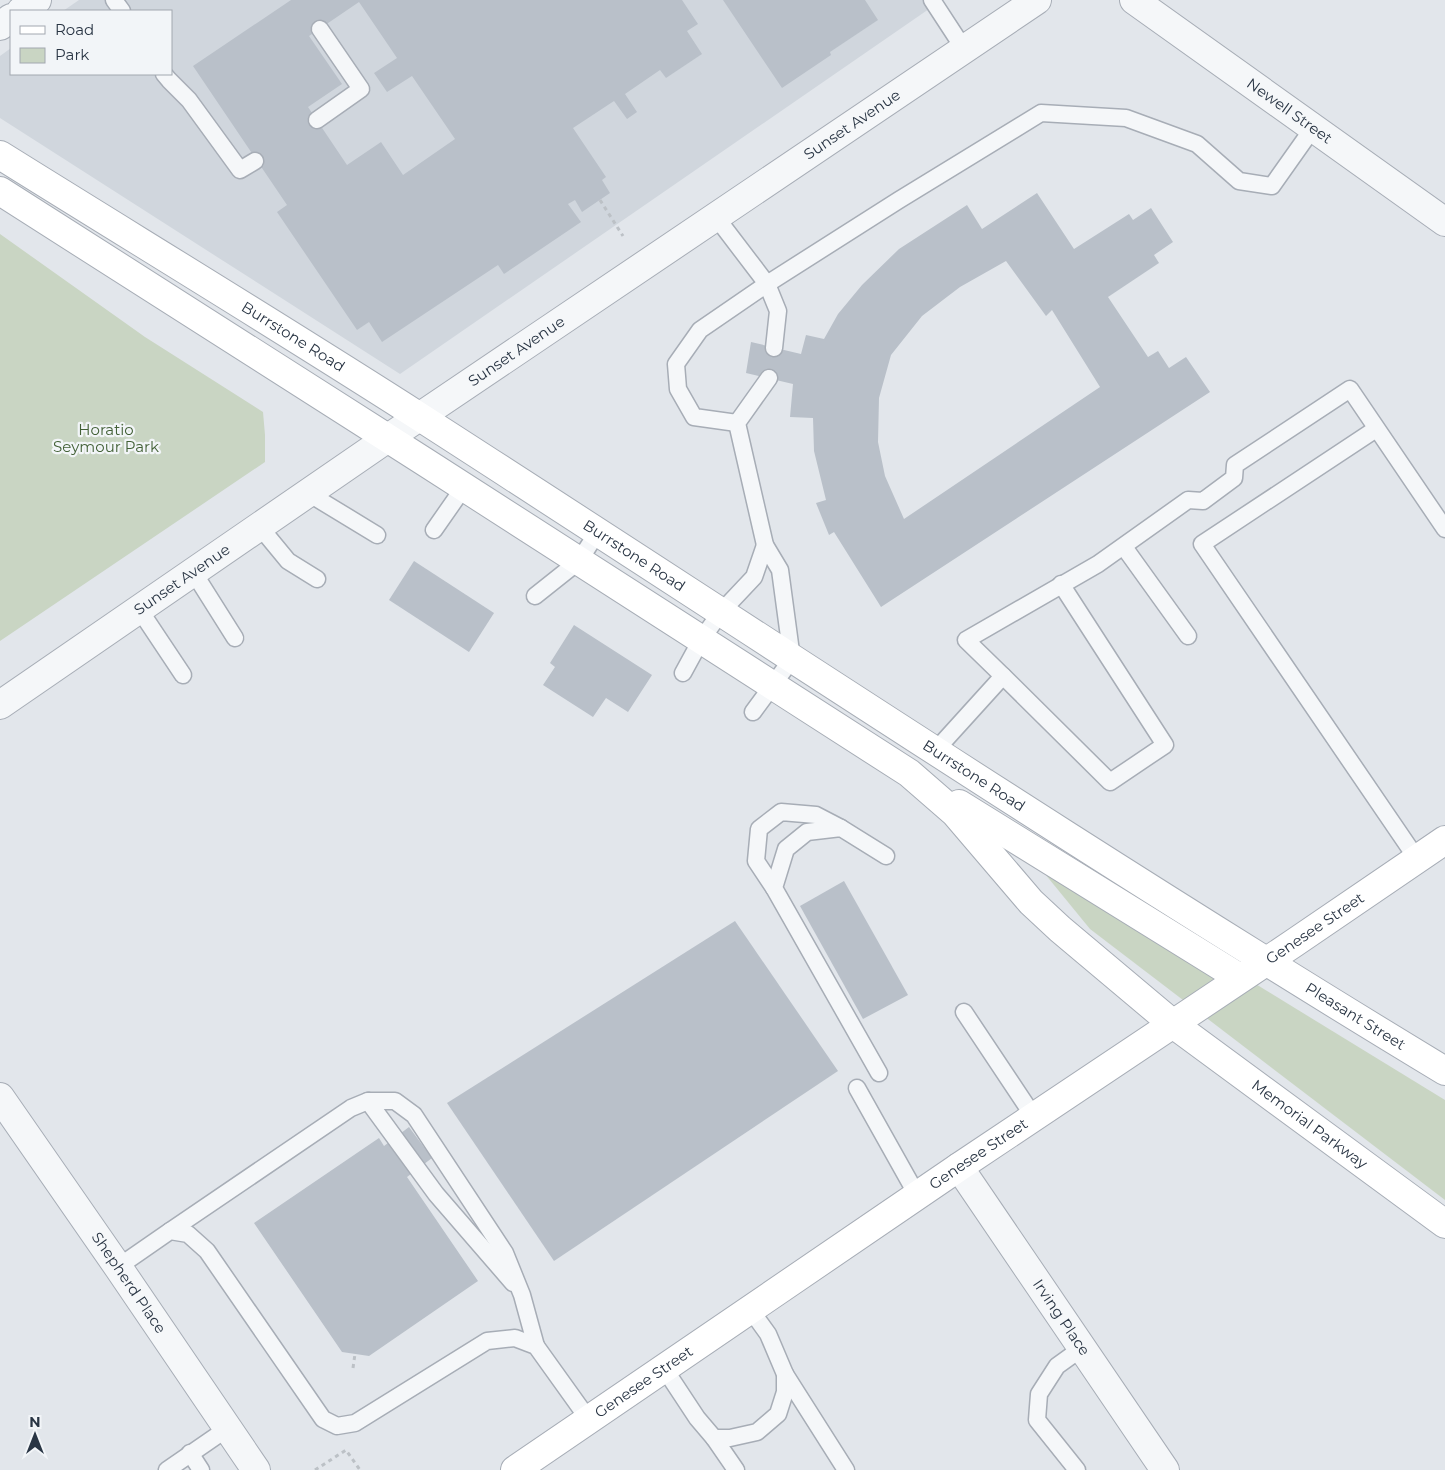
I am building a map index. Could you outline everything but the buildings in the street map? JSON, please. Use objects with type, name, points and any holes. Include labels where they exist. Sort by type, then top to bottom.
[{"type":"street","points":[[23,10],[38,0]]},
{"type":"street","name":"Sunset Avenue","points":[[0,705],[388,438],[1037,0]]},
{"type":"street","name":"Newell Street","points":[[1134,0],[1445,222]]},
{"type":"street","name":"Burrstone Road","points":[[0,155],[420,418],[934,751],[1266,962]]},
{"type":"street","points":[[0,191],[909,773],[1240,978]]},
{"type":"street","points":[[909,773],[956,813],[1031,902],[1060,930],[1173,1024]]},
{"type":"street","name":"Genesee Street","points":[[515,1470],[959,1166],[1266,962],[1445,840]]},
{"type":"street","name":"Pleasant Street","points":[[1266,962],[1445,1071]]},
{"type":"street","name":"Memorial Parkway","points":[[1173,1024],[1445,1224]]},
{"type":"street","name":"Shepherd Place","points":[[0,1097],[256,1470]]},
{"type":"street","name":"Irving Place","points":[[959,1166],[1165,1470]]},
{"type":"lane","points":[[932,0],[964,49]]},
{"type":"lane","points":[[318,120],[361,89],[320,29]]},
{"type":"lane","points":[[165,75],[189,100],[240,170],[255,161]]},
{"type":"lane","points":[[737,424],[694,417],[678,389],[676,364],[700,330],[767,284],[899,200],[1041,113],[1126,118],[1197,144],[1239,181],[1272,186],[1313,128]]},
{"type":"lane","points":[[716,218],[767,284],[778,312],[774,348]]},
{"type":"lane","points":[[753,712],[792,658],[780,570],[765,545],[737,424],[769,378]]},
{"type":"lane","points":[[1061,584],[1165,745],[1110,782],[966,640],[1061,584],[1098,564],[1188,500],[1203,500],[1211,495],[1234,478],[1235,465],[1350,389],[1445,529]]},
{"type":"lane","points":[[1376,429],[1202,544],[1417,859]]},
{"type":"lane","points":[[434,530],[464,487]]},
{"type":"lane","points":[[308,493],[377,535]]},
{"type":"lane","points":[[260,527],[288,561],[317,578]]},
{"type":"lane","points":[[534,596],[578,561],[597,532]]},
{"type":"lane","points":[[683,673],[721,612],[754,577],[765,545]]},
{"type":"lane","points":[[1124,546],[1188,636]]},
{"type":"lane","points":[[194,573],[235,638]]},
{"type":"lane","points":[[140,609],[183,676]]},
{"type":"lane","points":[[934,751],[1003,676]]},
{"type":"lane","points":[[879,1073],[774,888],[756,861],[759,829],[781,812],[816,815],[886,856]]},
{"type":"lane","points":[[774,888],[786,849],[807,832],[841,828]]},
{"type":"lane","points":[[964,1012],[1034,1117]]},
{"type":"lane","points":[[857,1088],[918,1195]]},
{"type":"lane","points":[[118,1267],[351,1108],[368,1101],[395,1101],[414,1115],[505,1253],[521,1292],[536,1346],[588,1420]]},
{"type":"lane","points":[[368,1101],[436,1194],[521,1292]]},
{"type":"lane","points":[[170,1232],[188,1234],[207,1251],[323,1418],[337,1426],[355,1423],[487,1340],[515,1338],[536,1346]]},
{"type":"lane","points":[[750,1310],[768,1334],[785,1374],[846,1470]]},
{"type":"lane","points":[[1077,1470],[1037,1420],[1039,1394],[1057,1366],[1082,1348]]},
{"type":"lane","points":[[664,1368],[697,1418],[714,1438],[736,1470]]},
{"type":"lane","points":[[714,1438],[730,1438],[757,1432],[778,1414],[785,1392],[785,1374]]},
{"type":"lane","points":[[167,1470],[228,1428]]},
{"type":"lane","points":[[190,1454],[201,1470]]},
{"type":"path","points":[[600,200],[623,236]]},
{"type":"path","points":[[353,1368],[356,1354]]},
{"type":"path","points":[[315,1470],[346,1450],[360,1470]]},
{"type":"shaded area","points":[[79,0],[942,0],[400,374],[0,118],[0,56],[10,49],[10,75],[172,75],[172,10],[64,10]]},
{"type":"green space","name":"Horatio Seymour Park","points":[[0,234],[145,337],[263,412],[265,462],[0,641]]},
{"type":"green space","points":[[1014,836],[1445,1100],[1445,1200],[1090,929]]}]
